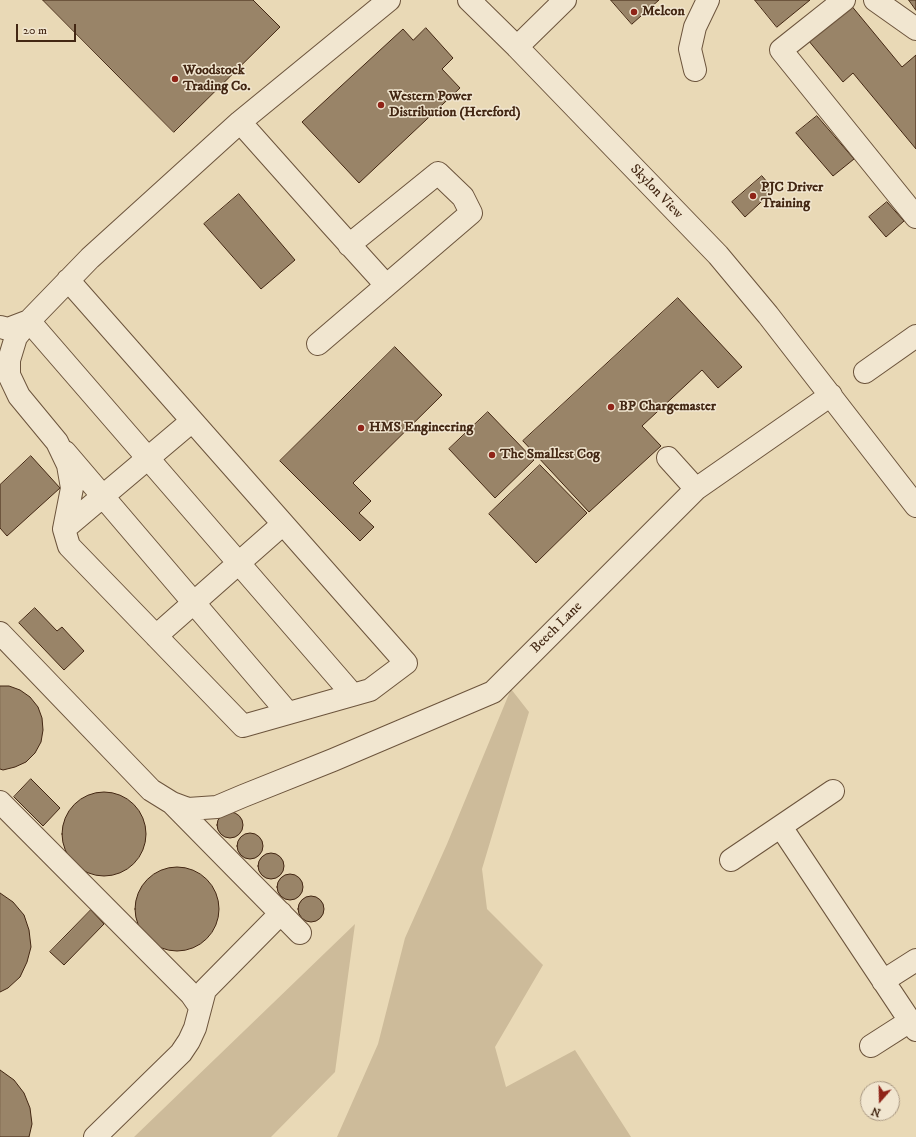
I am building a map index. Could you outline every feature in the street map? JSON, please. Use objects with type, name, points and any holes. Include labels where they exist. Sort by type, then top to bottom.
[{"type":"street","points":[[288,713],[19,396],[9,375],[9,360],[16,337],[29,321],[90,258],[240,122],[389,0]]},
{"type":"street","name":"Skylon View","points":[[468,0],[517,47],[718,255],[768,315],[916,506]]},
{"type":"street","points":[[517,47],[565,0]]},
{"type":"street","points":[[695,70],[690,49],[694,27],[708,0]]},
{"type":"street","points":[[844,0],[781,50],[916,217]]},
{"type":"street","points":[[875,0],[916,29]]},
{"type":"street","points":[[240,122],[386,285]]},
{"type":"street","points":[[318,344],[471,213],[463,197],[438,173],[349,245]]},
{"type":"street","points":[[57,442],[68,465],[72,488],[64,529],[69,546],[243,726],[370,690],[406,663],[68,280]]},
{"type":"street","points":[[0,327],[8,329],[29,321]]},
{"type":"street","points":[[29,321],[353,695]]},
{"type":"street","points":[[865,372],[916,336]]},
{"type":"street","name":"Beech Lane","points":[[172,803],[188,809],[217,807],[333,760],[493,692],[696,489],[830,395]]},
{"type":"street","points":[[64,529],[192,421]]},
{"type":"street","points":[[668,458],[696,489]]},
{"type":"street","points":[[156,636],[283,524]]},
{"type":"street","points":[[0,633],[151,790],[160,797],[172,803],[300,932]]},
{"type":"street","points":[[731,860],[833,792]]},
{"type":"street","points":[[0,802],[191,994],[200,1007]]},
{"type":"street","points":[[781,827],[913,1025],[871,1046]]},
{"type":"street","points":[[95,1137],[181,1053],[195,1028],[205,990],[281,913]]},
{"type":"street","points":[[884,981],[916,960]]},
{"type":"shaded area","points":[[511,689],[529,712],[482,869],[487,909],[543,965],[495,1047],[506,1087],[575,1050],[631,1137],[337,1137],[378,1044],[405,938],[447,844]]},
{"type":"shaded area","points":[[355,924],[335,1072],[271,1137],[134,1137]]},
{"type":"building","name":"Woodstock Trading Co.","points":[[43,0],[253,0],[280,27],[174,132]]},
{"type":"building","name":"Melcon","points":[[611,0],[659,0],[632,24]]},
{"type":"building","points":[[755,0],[810,0],[777,27]]},
{"type":"building","points":[[909,0],[916,0],[916,10]]},
{"type":"building","points":[[850,4],[902,67],[916,55],[916,149],[853,73],[843,82],[808,40]]},
{"type":"building","name":"Western Power Distribution (Hereford)","points":[[426,28],[453,58],[442,69],[460,88],[359,183],[302,122],[403,29],[413,40]]},
{"type":"building","points":[[817,116],[854,159],[833,176],[796,133]]},
{"type":"building","name":"PJC Driver Training","points":[[762,176],[774,190],[745,217],[732,202]]},
{"type":"building","points":[[239,194],[295,260],[261,289],[204,224]]},
{"type":"building","points":[[887,202],[904,221],[886,237],[869,217]]},
{"type":"building","name":"BP Chargemaster","points":[[678,298],[742,367],[718,388],[702,370],[642,426],[661,446],[589,512],[523,441]]},
{"type":"building","name":"HMS Engineering","points":[[395,347],[442,395],[353,483],[371,501],[359,513],[374,527],[360,541],[280,461]]},
{"type":"building","name":"The Smallest Cog","points":[[488,412],[534,460],[495,498],[449,449]]},
{"type":"building","points":[[31,456],[60,488],[7,536],[0,528],[0,485]]},
{"type":"building","points":[[540,465],[587,513],[536,563],[489,514]]},
{"type":"building","points":[[35,608],[57,631],[62,627],[84,651],[64,670],[19,623]]},
{"type":"building","points":[[0,686],[9,686],[20,690],[30,697],[38,707],[42,718],[43,730],[41,742],[35,753],[26,762],[3,770],[0,769]]},
{"type":"building","points":[[31,779],[60,808],[43,826],[14,797]]},
{"type":"building","points":[[104,792],[120,795],[134,804],[143,818],[146,834],[143,850],[134,864],[120,873],[104,876],[88,873],[74,864],[65,850],[62,834],[65,818],[74,804],[88,795]]},
{"type":"building","points":[[230,812],[239,816],[243,825],[239,834],[230,838],[221,834],[217,825],[221,816]]},
{"type":"building","points":[[250,833],[259,837],[263,846],[259,855],[250,859],[241,855],[237,846],[241,837]]},
{"type":"building","points":[[271,853],[280,857],[284,866],[280,875],[271,879],[262,875],[258,866],[262,857]]},
{"type":"building","points":[[177,867],[193,870],[200,874],[212,886],[216,893],[219,909],[216,925],[212,932],[200,944],[193,948],[177,951],[161,948],[154,944],[142,932],[138,925],[135,909],[138,893],[142,886],[154,874],[161,870]]},
{"type":"building","points":[[290,874],[299,878],[303,887],[299,896],[290,900],[281,896],[277,887],[281,878]]},
{"type":"building","points":[[0,893],[13,902],[24,915],[29,930],[31,947],[27,962],[20,977],[8,988],[0,992]]},
{"type":"building","points":[[311,896],[320,900],[324,909],[320,918],[311,922],[302,918],[298,909],[302,900]]},
{"type":"building","points":[[91,910],[104,924],[64,965],[50,952]]},
{"type":"building","points":[[0,1070],[14,1080],[24,1093],[30,1108],[32,1124],[29,1137],[0,1137]]},
{"type":"place","name":"Melcon","points":[[634,12]]},
{"type":"place","name":"Woodstock Trading Co.","points":[[175,79]]},
{"type":"place","name":"Western Power Distribution (Hereford)","points":[[381,105]]},
{"type":"place","name":"PJC Driver Training","points":[[753,196]]},
{"type":"place","name":"BP Chargemaster","points":[[611,407]]},
{"type":"place","name":"HMS Engineering","points":[[361,428]]},
{"type":"place","name":"The Smallest Cog","points":[[492,455]]}]
